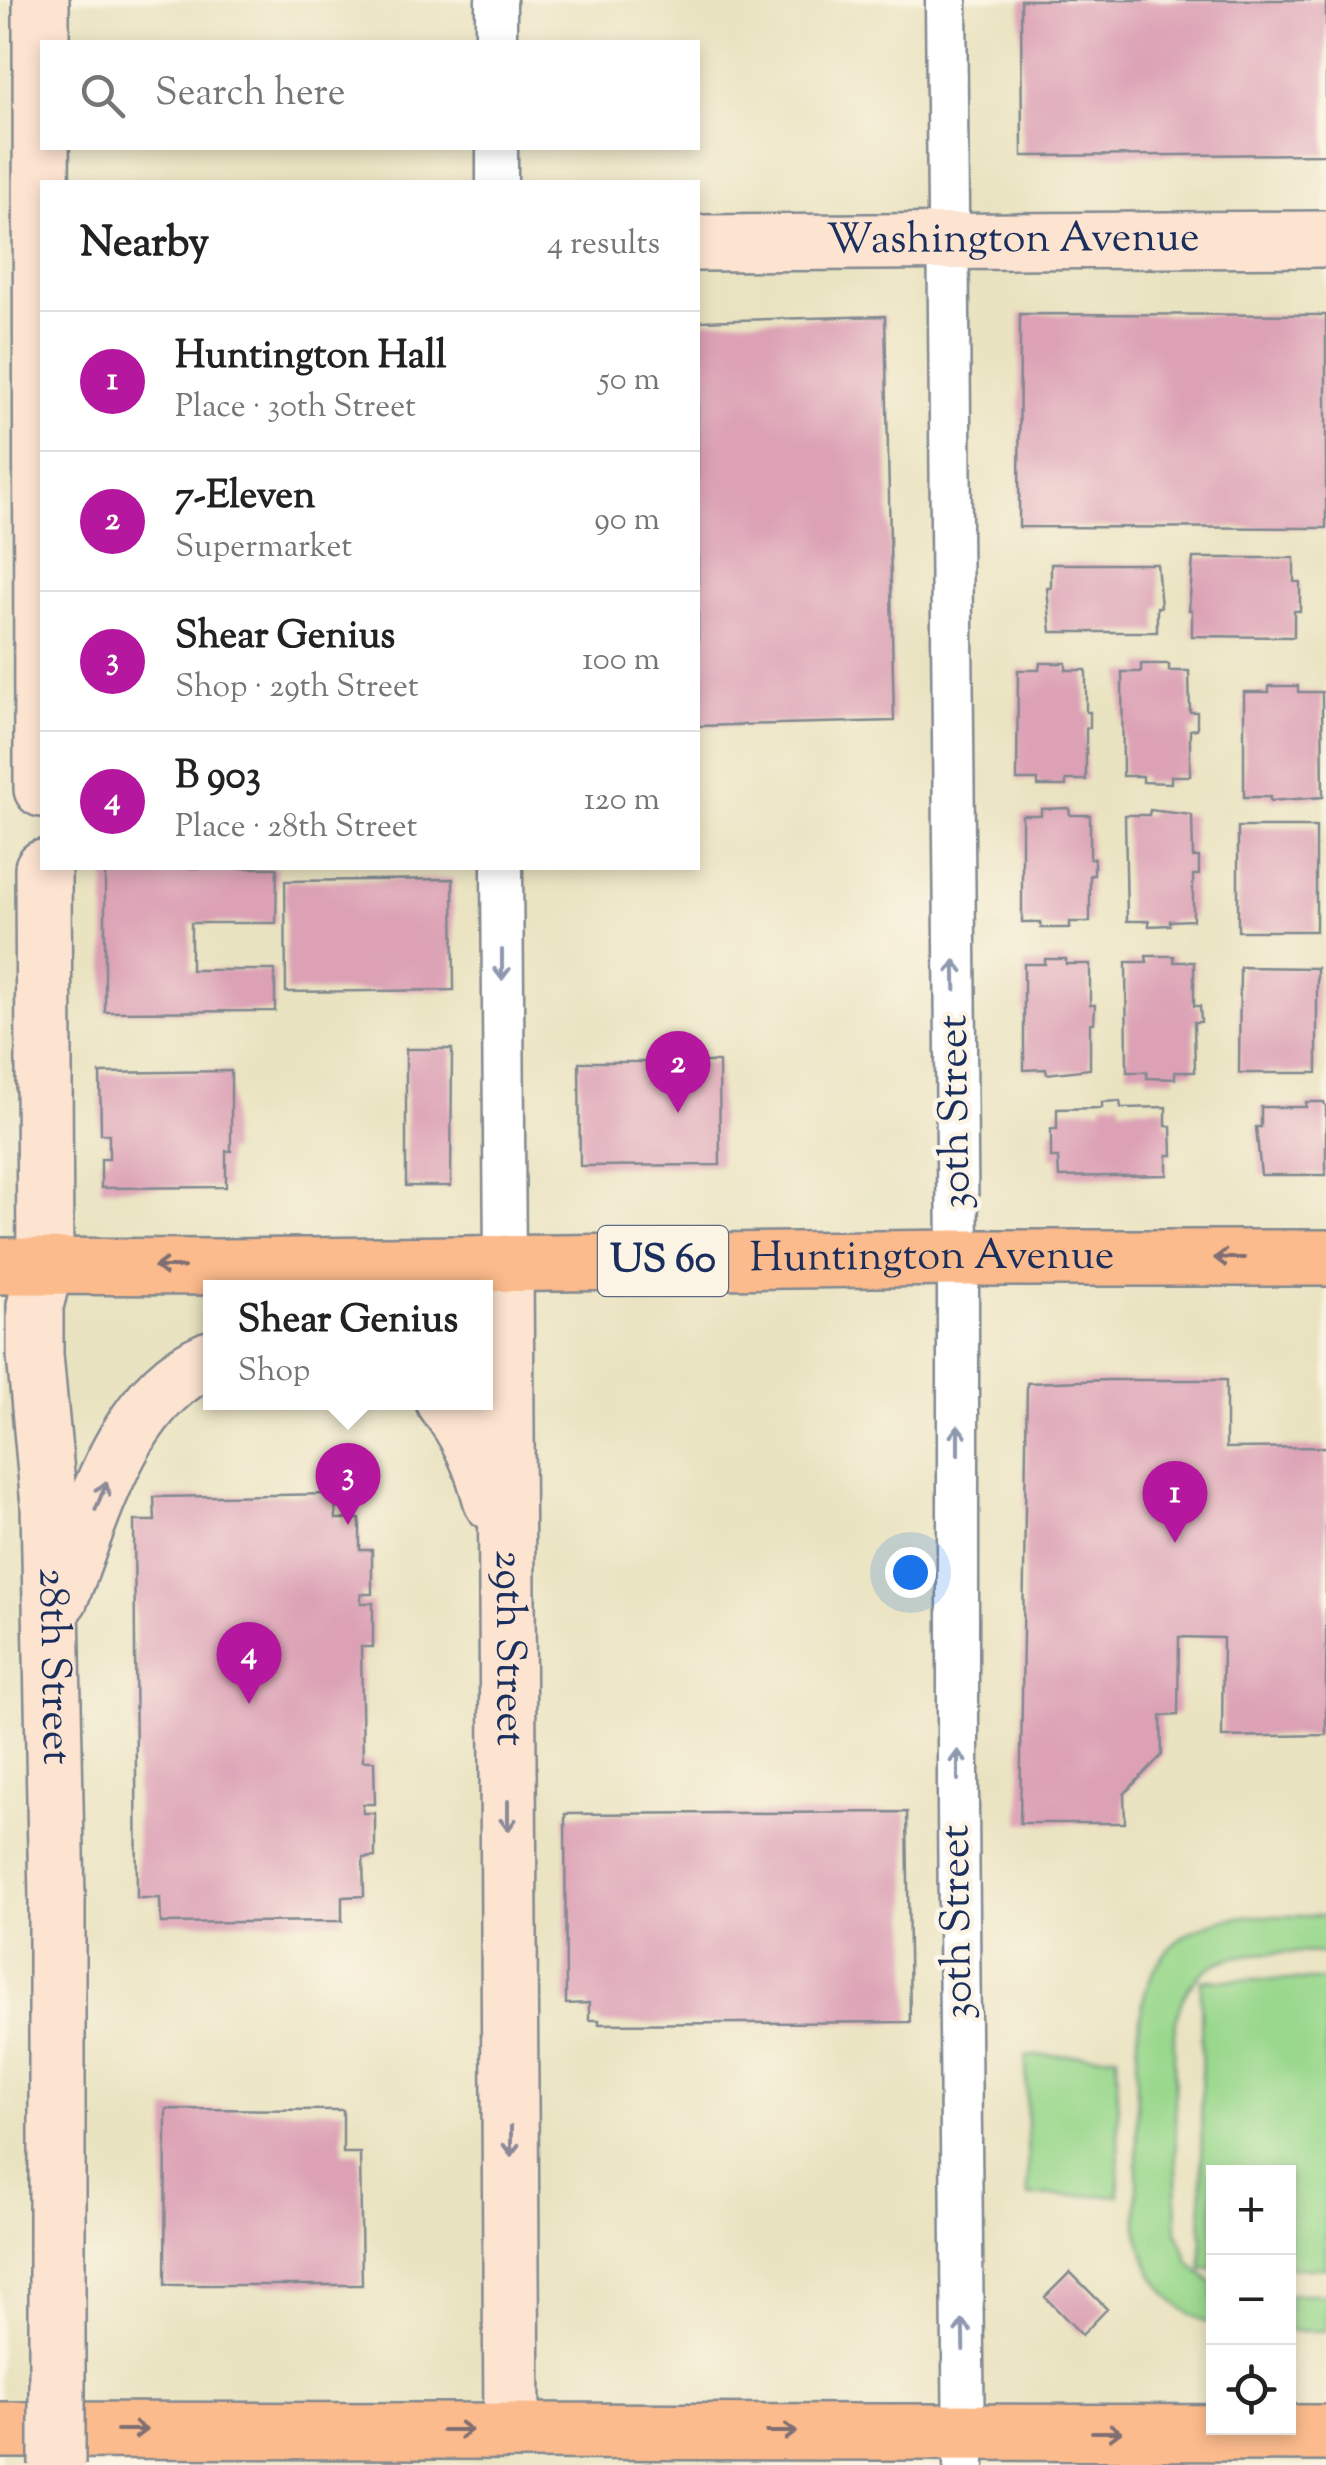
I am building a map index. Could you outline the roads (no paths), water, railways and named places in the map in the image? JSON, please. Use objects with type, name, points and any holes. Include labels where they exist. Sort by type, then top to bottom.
[{"type":"main road","points":[[41,0],[41,40]]},
{"type":"main road","points":[[42,150],[42,180]]},
{"type":"main road","name":"Washington Avenue","points":[[700,244],[1326,239]]},
{"type":"main road","points":[[0,248],[40,248]]},
{"type":"main road","name":"28th Street","points":[[43,870],[22,1266],[35,1306],[35,1355],[49,1505],[57,1900],[57,2465]]},
{"type":"main road","name":"Huntington Avenue","points":[[22,1266],[1326,1258]]},
{"type":"main road","name":"29th Street","points":[[504,1264],[512,2430]]},
{"type":"main road","points":[[52,1619],[126,1434],[165,1388],[203,1364]]},
{"type":"main road","points":[[451,1410],[483,1464],[506,1560]]},
{"type":"main road","points":[[0,2430],[512,2430],[964,2448],[1326,2433]]},
{"type":"street","points":[[496,0],[496,40]]},
{"type":"street","name":"30th Street","points":[[946,0],[964,2448]]},
{"type":"street","points":[[497,150],[497,180]]},
{"type":"street","name":"29th Street","points":[[502,870],[504,1264]]},
{"type":"place","name":"7-Eleven","points":[[678,1113]]},
{"type":"place","name":"Shear Genius","points":[[348,1525]]},
{"type":"place","name":"Huntington Hall","points":[[1175,1543]]},
{"type":"place","name":"B 903","points":[[249,1704]]}]
